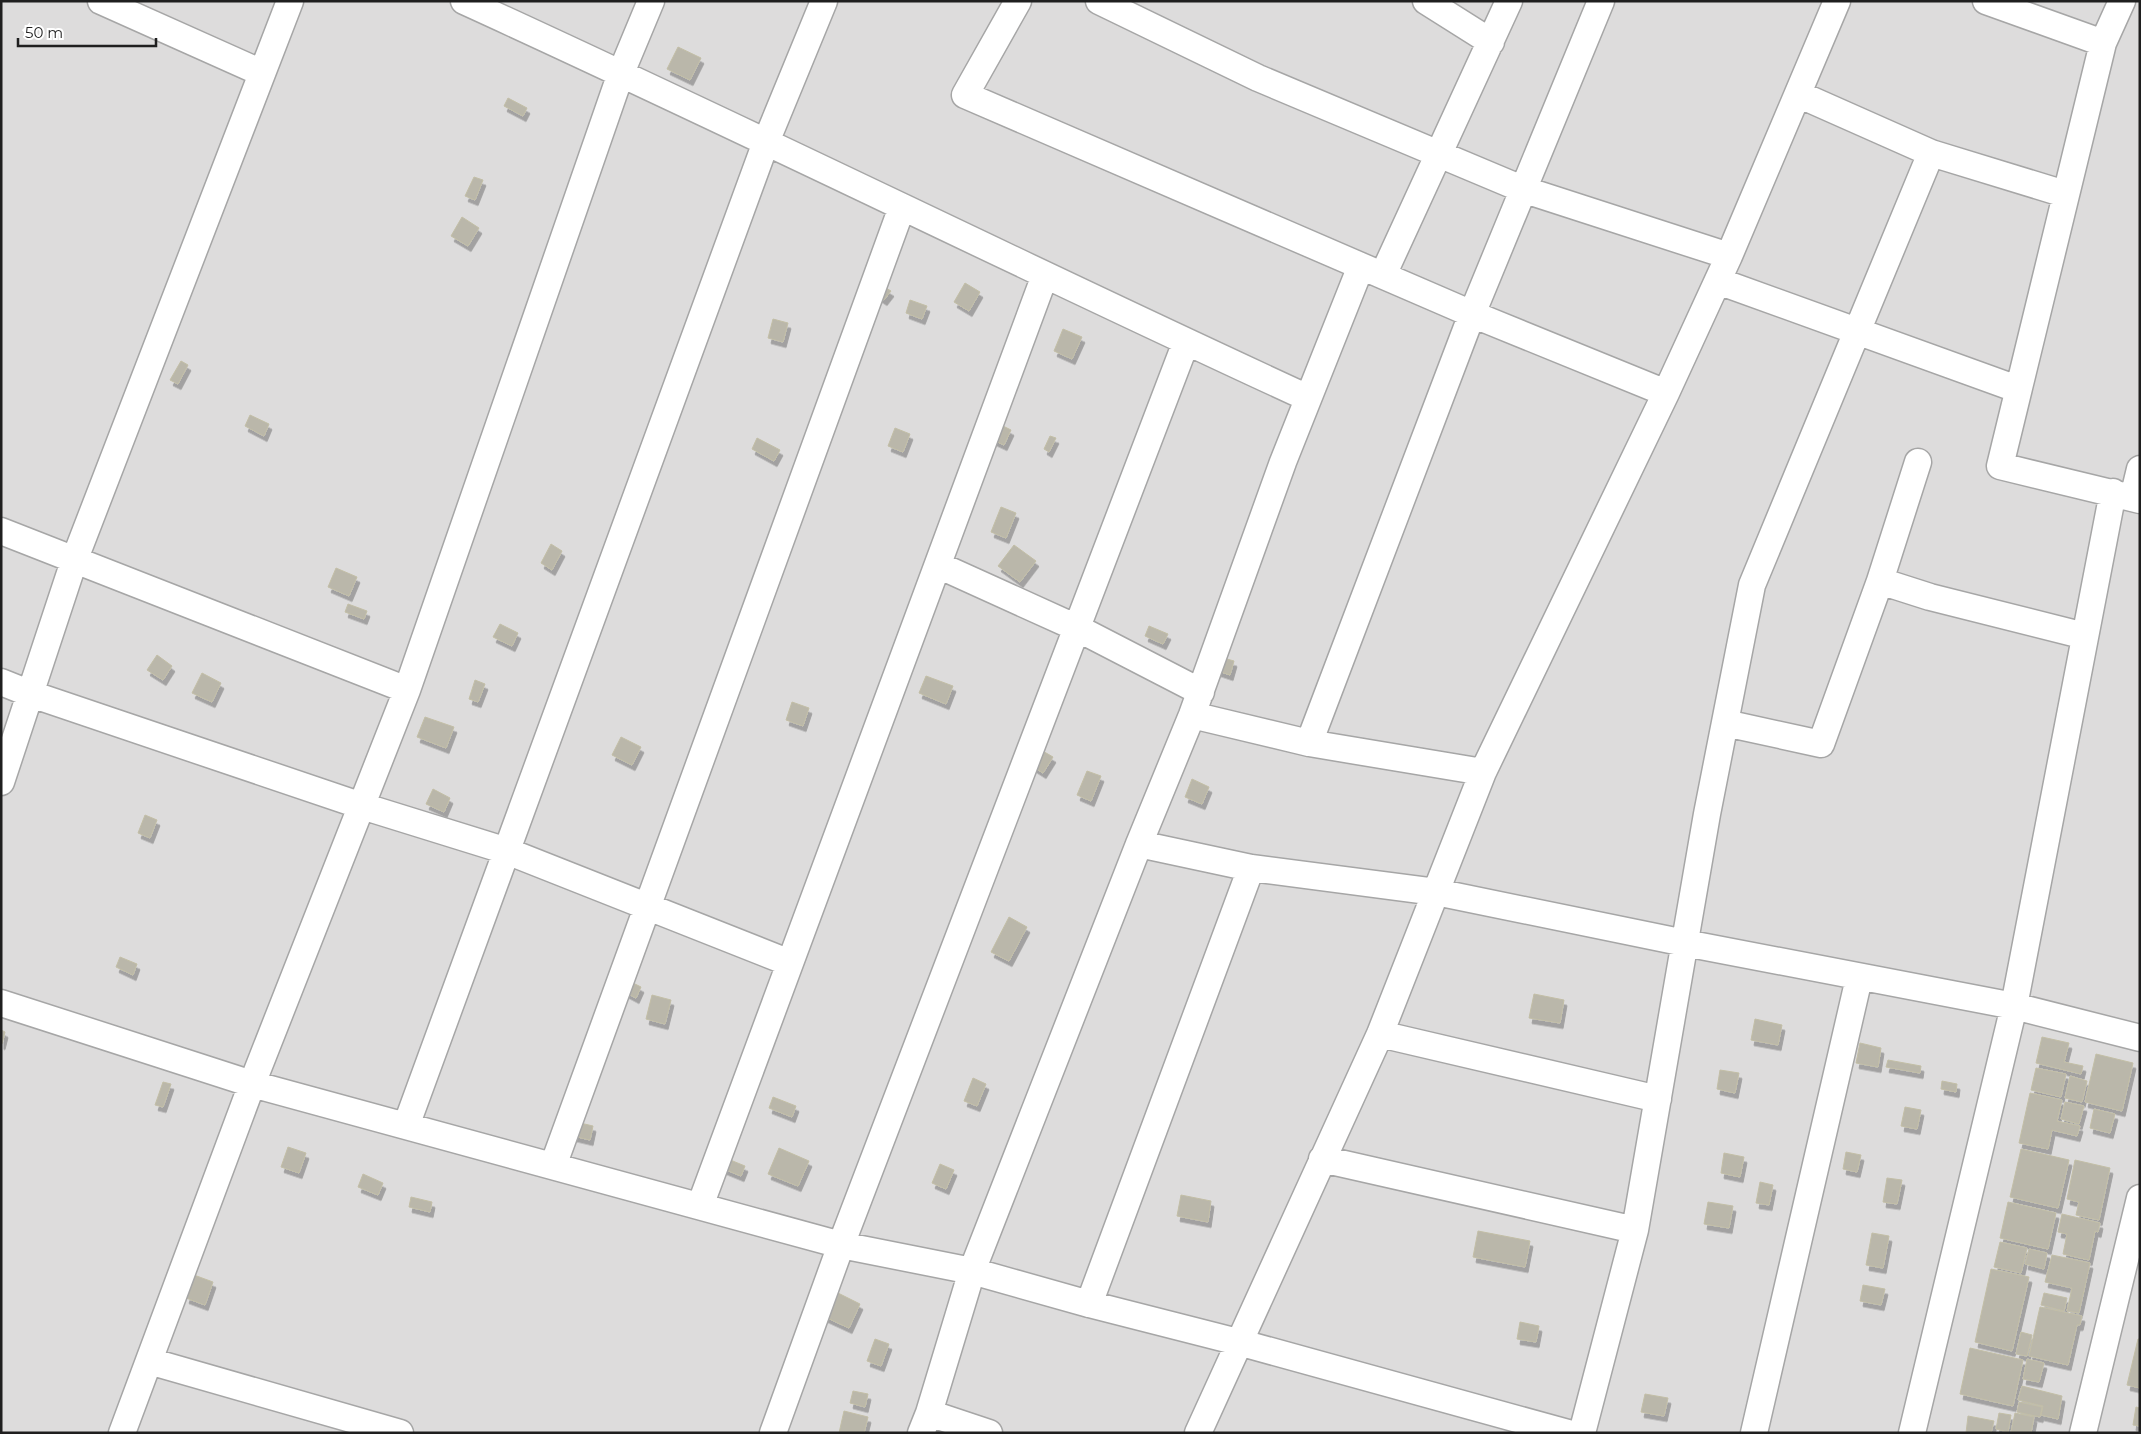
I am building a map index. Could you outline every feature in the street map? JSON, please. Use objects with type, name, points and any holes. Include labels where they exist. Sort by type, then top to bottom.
[{"type":"street","points":[[101,1],[262,73]]},
{"type":"street","points":[[1,782],[74,561],[290,1]]},
{"type":"street","points":[[464,1],[621,73],[1186,342],[1308,398]]},
{"type":"street","points":[[122,1433],[252,1084],[407,690],[621,73],[651,1]]},
{"type":"street","points":[[406,1126],[766,142],[824,1]]},
{"type":"street","points":[[1018,1],[965,96],[1472,314],[1666,393]]},
{"type":"street","points":[[1100,1],[1258,78],[1438,152],[1522,189],[1730,256]]},
{"type":"street","points":[[1426,1],[1491,42]]},
{"type":"street","points":[[989,1433],[925,1423],[972,1271],[1139,844],[1197,704],[1283,462],[1308,398],[1372,270],[1438,152],[1509,1]]},
{"type":"street","points":[[1308,743],[1472,314],[1601,1]]},
{"type":"street","points":[[1198,1433],[1380,1034],[1482,772],[1666,393],[1730,256],[1837,1]]},
{"type":"street","points":[[1986,1],[2103,43]]},
{"type":"street","points":[[2122,1],[2103,43],[2017,389],[2000,466],[2129,497]]},
{"type":"street","points":[[1798,94],[1931,153],[2065,194]]},
{"type":"street","points":[[1582,1433],[1635,1230],[1685,943],[1752,585],[1931,153]]},
{"type":"street","points":[[553,1166],[902,207]]},
{"type":"street","points":[[700,1206],[1045,275]]},
{"type":"street","points":[[1718,280],[2017,389]]},
{"type":"street","points":[[773,1433],[841,1244],[1186,342]]},
{"type":"street","points":[[1725,723],[1820,744],[1880,582],[1918,462]]},
{"type":"street","points":[[1912,1433],[2014,1006],[2085,636],[2129,497],[2140,469]]},
{"type":"street","points":[[1,531],[407,690]]},
{"type":"street","points":[[938,565],[1077,628],[1197,704],[1308,743],[1482,772]]},
{"type":"street","points":[[1880,582],[1930,597],[2085,636]]},
{"type":"street","points":[[1,682],[30,694],[362,806],[507,851],[790,963]]},
{"type":"street","points":[[1139,844],[1251,868],[1436,892],[1859,978],[2014,1006],[2140,1038]]},
{"type":"street","points":[[1089,1304],[1251,868]]},
{"type":"street","points":[[1754,1433],[1859,978]]},
{"type":"street","points":[[1,1003],[252,1084],[841,1244],[972,1271],[1089,1304],[1238,1342],[1492,1423],[1568,1433]]},
{"type":"street","points":[[1380,1034],[1658,1099]]},
{"type":"street","points":[[1322,1159],[1635,1230]]},
{"type":"street","points":[[2083,1433],[2140,1198]]},
{"type":"street","points":[[149,1361],[400,1433]]},
{"type":"shaded area","points":[[1,1],[2140,1],[2140,1433],[1,1433]]},
{"type":"building","points":[[678,47],[701,58],[690,80],[667,69]]},
{"type":"building","points":[[508,98],[527,108],[523,116],[504,106]]},
{"type":"building","points":[[474,177],[483,180],[475,200],[465,196]]},
{"type":"building","points":[[462,217],[479,228],[468,246],[451,236]]},
{"type":"building","points":[[965,283],[980,292],[969,311],[954,302]]},
{"type":"building","points":[[881,285],[891,291],[884,300],[875,294]]},
{"type":"building","points":[[910,300],[927,306],[922,319],[906,313]]},
{"type":"building","points":[[773,319],[788,323],[783,342],[768,338]]},
{"type":"building","points":[[1063,329],[1082,337],[1072,359],[1054,351]]},
{"type":"building","points":[[181,361],[188,365],[178,384],[170,380]]},
{"type":"building","points":[[250,415],[269,424],[264,436],[245,426]]},
{"type":"building","points":[[995,422],[1011,430],[1004,445],[989,438]]},
{"type":"building","points":[[895,428],[910,434],[903,452],[888,446]]},
{"type":"building","points":[[1050,436],[1056,438],[1049,452],[1044,449]]},
{"type":"building","points":[[757,438],[780,450],[774,461],[752,449]]},
{"type":"building","points":[[1001,507],[1016,513],[1006,538],[991,532]]},
{"type":"building","points":[[551,544],[562,551],[552,570],[541,563]]},
{"type":"building","points":[[1014,545],[1036,561],[1020,582],[998,566]]},
{"type":"building","points":[[336,568],[357,577],[349,596],[328,587]]},
{"type":"building","points":[[348,604],[367,611],[364,619],[345,612]]},
{"type":"building","points":[[500,624],[518,633],[512,646],[493,637]]},
{"type":"building","points":[[1149,626],[1168,634],[1163,644],[1145,636]]},
{"type":"building","points":[[157,655],[172,666],[163,680],[147,670]]},
{"type":"building","points":[[1220,657],[1234,661],[1230,675],[1215,670]]},
{"type":"building","points":[[202,673],[221,683],[212,702],[192,693]]},
{"type":"building","points":[[926,676],[953,686],[946,704],[919,693]]},
{"type":"building","points":[[475,680],[485,684],[478,702],[469,699]]},
{"type":"building","points":[[792,702],[809,708],[803,726],[786,720]]},
{"type":"building","points":[[425,717],[454,727],[446,748],[417,737]]},
{"type":"building","points":[[621,737],[641,747],[632,765],[612,755]]},
{"type":"building","points":[[1041,750],[1053,757],[1043,773],[1032,766]]},
{"type":"building","points":[[1087,771],[1101,776],[1091,801],[1077,795]]},
{"type":"building","points":[[1192,779],[1209,787],[1202,804],[1185,797]]},
{"type":"building","points":[[433,789],[450,798],[444,812],[426,804]]},
{"type":"building","points":[[145,815],[157,820],[150,838],[138,833]]},
{"type":"building","points":[[1009,917],[1027,927],[1009,961],[991,952]]},
{"type":"building","points":[[120,957],[137,964],[133,975],[116,967]]},
{"type":"building","points":[[627,980],[641,987],[636,998],[621,990]]},
{"type":"building","points":[[1534,994],[1564,1000],[1560,1023],[1529,1018]]},
{"type":"building","points":[[652,995],[671,1000],[665,1024],[646,1019]]},
{"type":"building","points":[[1755,1019],[1782,1025],[1778,1045],[1751,1040]]},
{"type":"building","points":[[1,1030],[5,1032],[2,1044],[1,1044]]},
{"type":"building","points":[[2042,1037],[2069,1043],[2064,1062],[2083,1066],[2081,1074],[2036,1063]]},
{"type":"building","points":[[1860,1043],[1881,1048],[1878,1067],[1856,1063]]},
{"type":"building","points":[[2096,1054],[2133,1063],[2122,1111],[2085,1102]]},
{"type":"building","points":[[1888,1060],[1921,1066],[1920,1073],[1886,1067]]},
{"type":"building","points":[[2036,1068],[2066,1074],[2061,1097],[2031,1090]]},
{"type":"building","points":[[1720,1070],[1739,1073],[1735,1093],[1717,1089]]},
{"type":"building","points":[[2070,1076],[2087,1081],[2082,1102],[2065,1098]]},
{"type":"building","points":[[973,1078],[986,1084],[977,1106],[964,1101]]},
{"type":"building","points":[[1942,1081],[1957,1084],[1956,1092],[1941,1089]]},
{"type":"building","points":[[163,1082],[171,1084],[163,1107],[155,1105]]},
{"type":"building","points":[[2030,1093],[2062,1100],[2057,1121],[2080,1126],[2077,1136],[2052,1130],[2048,1149],[2019,1143]]},
{"type":"building","points":[[773,1097],[796,1106],[792,1117],[769,1108]]},
{"type":"building","points":[[2065,1102],[2084,1106],[2079,1124],[2061,1119]]},
{"type":"building","points":[[1905,1107],[1921,1110],[1917,1129],[1901,1126]]},
{"type":"building","points":[[2094,1109],[2115,1114],[2110,1133],[2090,1128]]},
{"type":"building","points":[[572,1121],[593,1126],[590,1140],[569,1135]]},
{"type":"building","points":[[288,1147],[306,1153],[299,1173],[281,1167]]},
{"type":"building","points":[[779,1148],[809,1161],[798,1186],[768,1174]]},
{"type":"building","points":[[2021,1149],[2069,1160],[2058,1208],[2010,1197]]},
{"type":"building","points":[[1846,1152],[1861,1155],[1857,1172],[1843,1169]]},
{"type":"building","points":[[1724,1153],[1744,1157],[1740,1177],[1721,1173]]},
{"type":"building","points":[[723,1157],[745,1166],[741,1176],[719,1167]]},
{"type":"building","points":[[2075,1160],[2110,1168],[2099,1220],[2076,1215],[2079,1202],[2067,1199]]},
{"type":"building","points":[[940,1164],[954,1170],[946,1189],[932,1183]]},
{"type":"building","points":[[363,1174],[383,1183],[378,1195],[358,1187]]},
{"type":"building","points":[[1887,1178],[1902,1180],[1897,1204],[1883,1202]]},
{"type":"building","points":[[1760,1182],[1773,1185],[1769,1205],[1756,1203]]},
{"type":"building","points":[[1181,1195],[1211,1201],[1208,1222],[1177,1216]]},
{"type":"building","points":[[411,1197],[432,1202],[430,1212],[409,1207]]},
{"type":"building","points":[[1708,1202],[1733,1206],[1729,1228],[1704,1224]]},
{"type":"building","points":[[2008,1202],[2056,1213],[2048,1249],[2000,1238]]},
{"type":"building","points":[[2062,1214],[2100,1223],[2098,1232],[2095,1231],[2089,1260],[2063,1254],[2067,1234],[2058,1232]]},
{"type":"building","points":[[1478,1231],[1530,1241],[1525,1267],[1473,1257]]},
{"type":"building","points":[[1872,1233],[1889,1236],[1883,1268],[1866,1265]]},
{"type":"building","points":[[2000,1242],[2027,1248],[2021,1273],[1994,1267]]},
{"type":"building","points":[[2029,1249],[2047,1253],[2044,1269],[2025,1264]]},
{"type":"building","points":[[2052,1255],[2090,1263],[2079,1313],[2067,1311],[2072,1288],[2045,1282]]},
{"type":"building","points":[[1991,1269],[2029,1277],[2012,1351],[1975,1342]]},
{"type":"building","points":[[194,1275],[213,1282],[205,1305],[186,1298]]},
{"type":"building","points":[[1863,1285],[1885,1289],[1881,1305],[1860,1301]]},
{"type":"building","points":[[834,1291],[860,1304],[849,1328],[823,1316]]},
{"type":"building","points":[[2044,1293],[2067,1298],[2064,1311],[2041,1305]]},
{"type":"building","points":[[2040,1307],[2082,1316],[2080,1325],[2077,1325],[2068,1365],[2029,1356]]},
{"type":"building","points":[[1520,1322],[1539,1326],[1536,1342],[1517,1339]]},
{"type":"building","points":[[2021,1332],[2032,1335],[2027,1356],[2016,1354]]},
{"type":"building","points":[[875,1339],[889,1344],[881,1366],[867,1361]]},
{"type":"building","points":[[2138,1339],[2140,1339],[2140,1388],[2127,1385]]},
{"type":"building","points":[[1970,1348],[2023,1360],[2013,1406],[1960,1394]]},
{"type":"building","points":[[2027,1359],[2044,1363],[2039,1382],[2023,1379]]},
{"type":"building","points":[[2022,1386],[2062,1396],[2058,1419],[2041,1415],[2043,1406],[2018,1400]]},
{"type":"building","points":[[853,1391],[868,1394],[865,1407],[850,1403]]},
{"type":"building","points":[[1645,1394],[1668,1398],[1664,1416],[1641,1412]]},
{"type":"building","points":[[2019,1402],[2042,1407],[2040,1417],[2017,1412]]},
{"type":"building","points":[[2136,1407],[2140,1408],[2140,1426],[2133,1425]]},
{"type":"building","points":[[844,1411],[868,1417],[864,1433],[839,1433]]},
{"type":"building","points":[[1999,1413],[2011,1415],[2008,1432],[1996,1429]]},
{"type":"building","points":[[2015,1413],[2034,1417],[2031,1433],[2011,1432]]},
{"type":"building","points":[[1968,1416],[1994,1421],[1991,1433],[1966,1433]]}]
